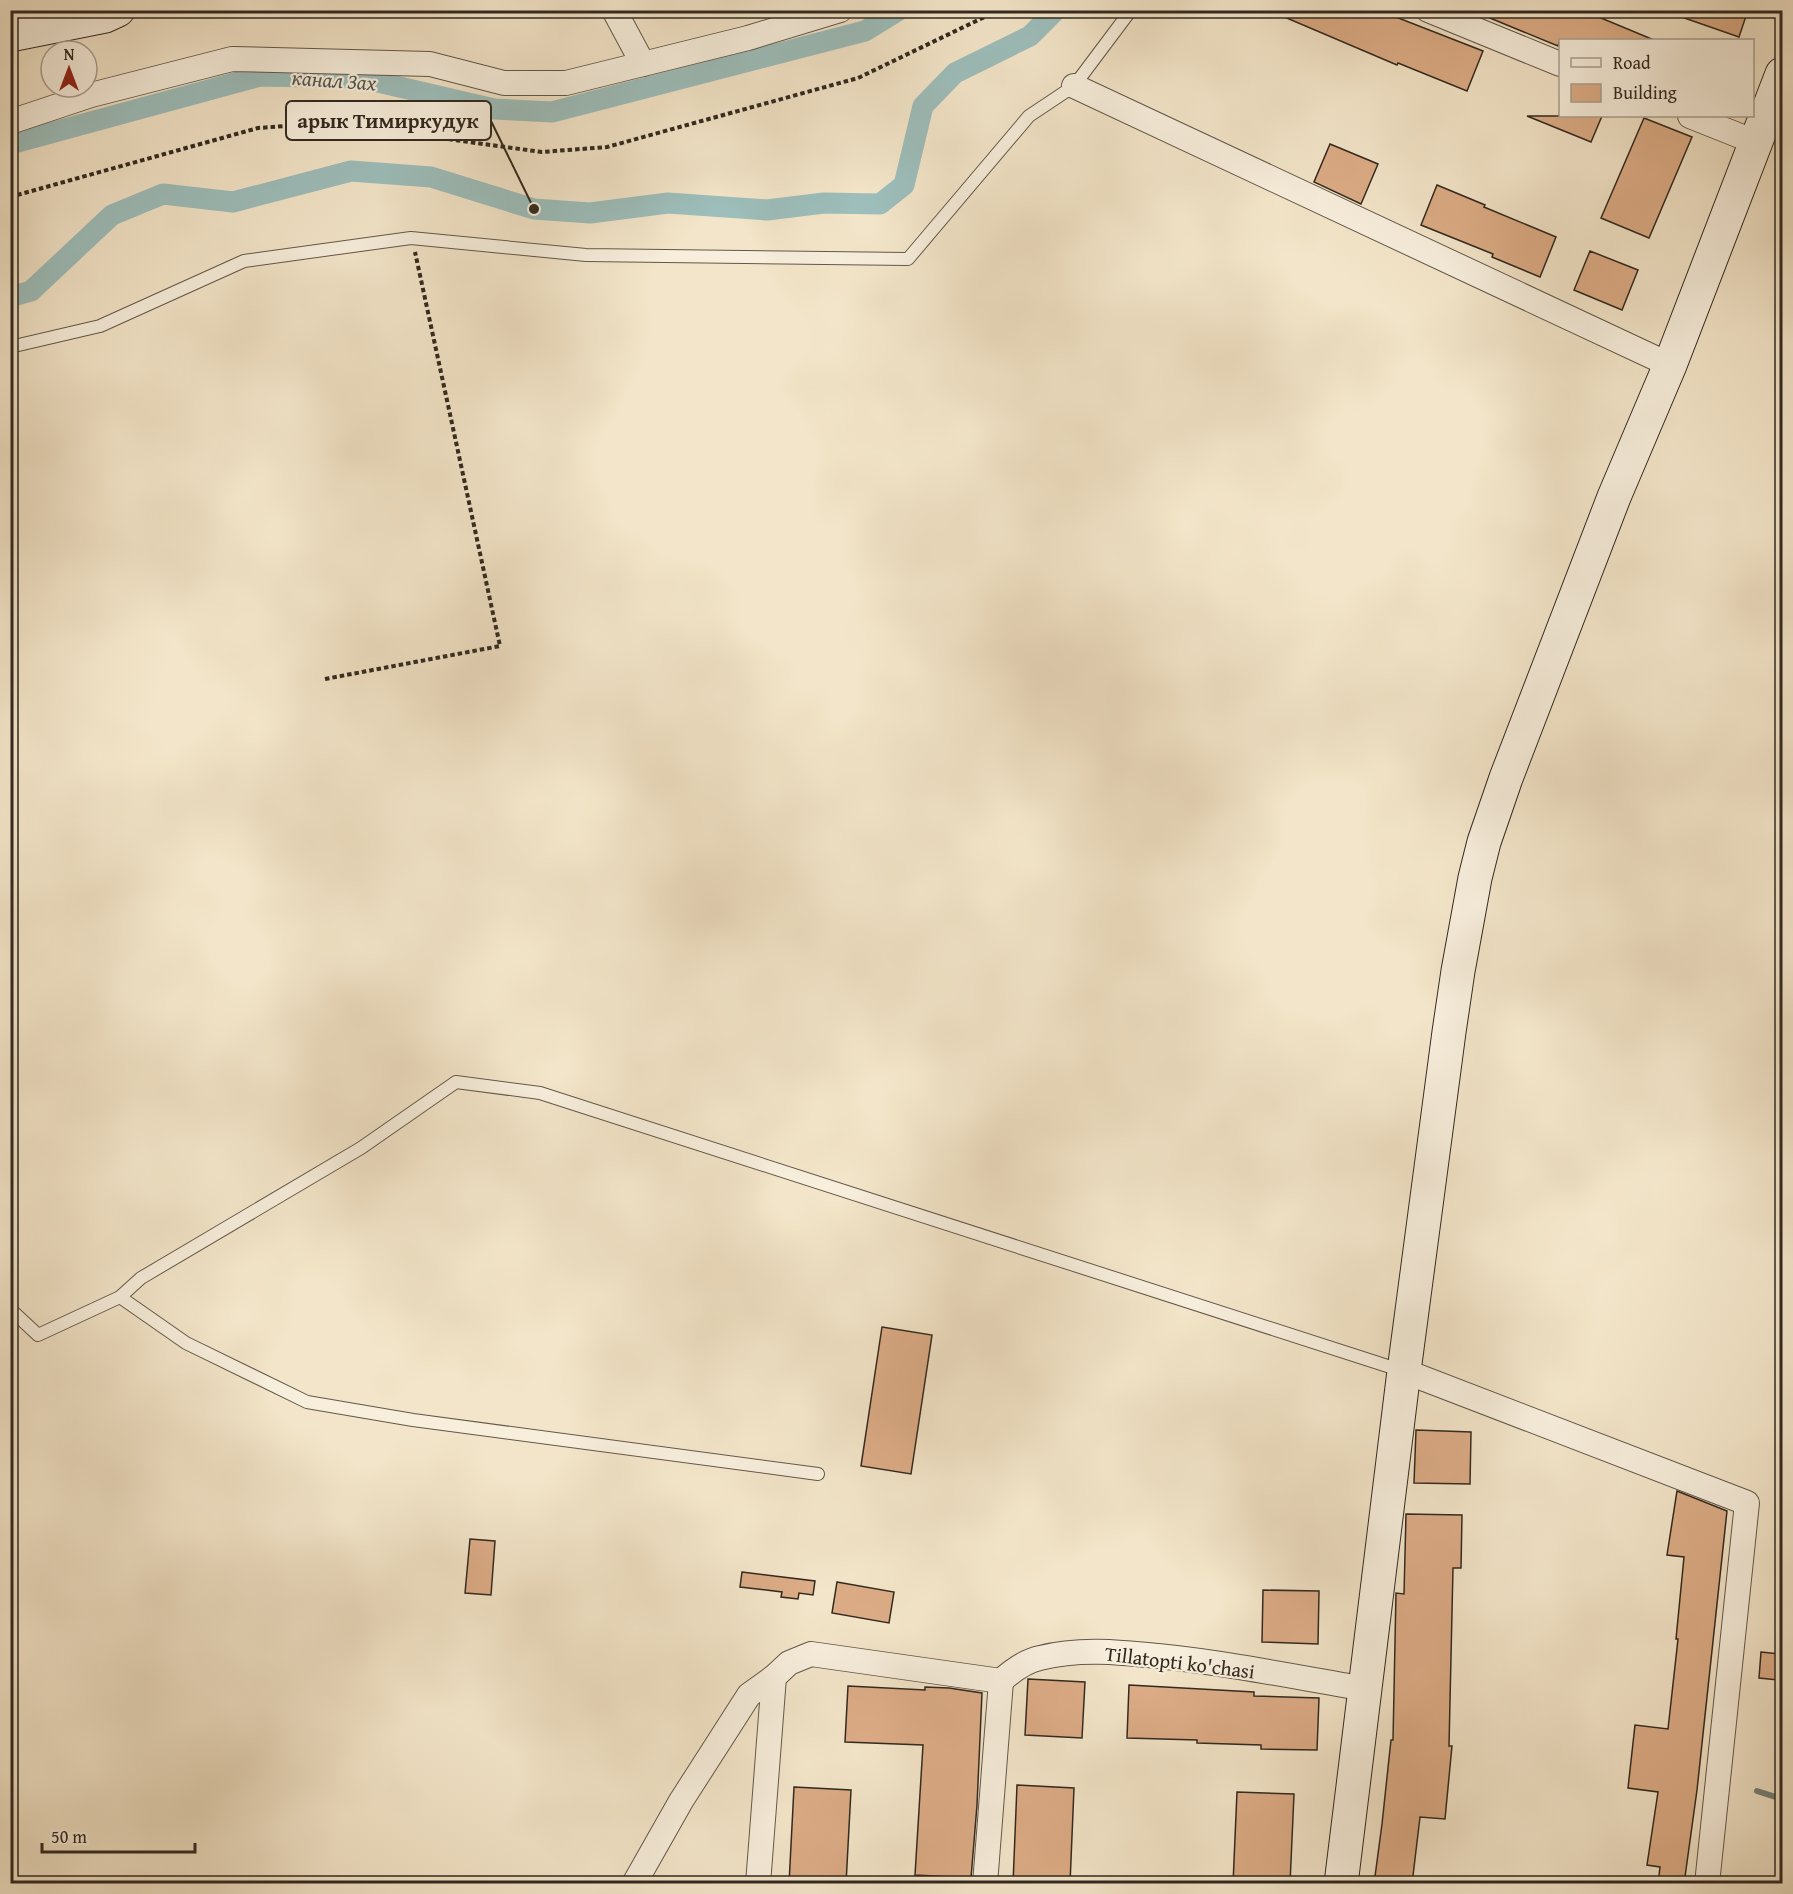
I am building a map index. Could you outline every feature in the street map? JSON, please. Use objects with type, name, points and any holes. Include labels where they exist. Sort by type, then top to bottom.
[{"type":"main road","points":[[10,35],[105,16],[118,10]]},
{"type":"main road","points":[[1341,1884],[1404,1371],[1458,971],[1475,878],[1484,842],[1510,767],[1614,497],[1670,364],[1782,74]]},
{"type":"street","points":[[614,10],[643,64]]},
{"type":"street","points":[[10,122],[91,95],[232,59],[430,64],[504,83],[566,83],[748,38],[840,10]]},
{"type":"street","points":[[1428,10],[1559,64]]},
{"type":"street","points":[[1074,86],[1670,364]]},
{"type":"street","points":[[1692,117],[1755,142]]},
{"type":"street","points":[[1404,1371],[1747,1503],[1707,1884]]},
{"type":"street","name":"Tillatopti ko'chasi","points":[[1001,1681],[1016,1668],[1038,1658],[1076,1652],[1115,1652],[1201,1660],[1365,1689]]},
{"type":"street","points":[[634,1884],[681,1801],[749,1695],[789,1663],[811,1654],[1001,1681],[985,1884]]},
{"type":"street","points":[[758,1884],[774,1677]]},
{"type":"lane","points":[[10,347],[100,326],[244,261],[411,238],[586,255],[908,259],[1029,116],[1074,86],[1131,10]]},
{"type":"lane","points":[[10,1309],[38,1335],[120,1297],[141,1278],[361,1148],[456,1082],[540,1093],[1404,1371]]},
{"type":"lane","points":[[120,1297],[186,1343],[307,1402],[424,1421],[818,1474]]},
{"type":"path","points":[[10,197],[258,128],[358,121],[454,140],[542,152],[607,147],[858,78],[999,10]]},
{"type":"path","points":[[325,679],[500,646],[411,238]]},
{"type":"building","points":[[1268,10],[1378,10],[1483,51],[1467,91],[1398,63],[1397,65]]},
{"type":"building","points":[[1589,10],[1589,13],[1652,39],[1559,39],[1558,46],[1473,11]]},
{"type":"building","points":[[1671,10],[1748,10],[1739,37],[1670,13]]},
{"type":"building","points":[[1527,116],[1602,117],[1591,142]]},
{"type":"building","points":[[1644,118],[1692,137],[1649,238],[1601,218]]},
{"type":"building","points":[[1330,144],[1378,164],[1361,204],[1314,182]]},
{"type":"building","points":[[1437,185],[1556,237],[1540,277],[1492,257],[1493,254],[1421,225]]},
{"type":"building","points":[[1590,251],[1638,270],[1622,310],[1574,290]]},
{"type":"building","points":[[882,1327],[932,1335],[911,1474],[861,1466]]},
{"type":"building","points":[[1416,1430],[1471,1432],[1470,1484],[1414,1483]]},
{"type":"building","points":[[1677,1491],[1727,1511],[1697,1790],[1684,1884],[1658,1884],[1660,1867],[1647,1865],[1658,1792],[1628,1788],[1635,1725],[1668,1729],[1684,1557],[1667,1555]]},
{"type":"building","points":[[1406,1514],[1462,1515],[1461,1568],[1453,1568],[1449,1746],[1452,1746],[1445,1819],[1420,1817],[1412,1884],[1374,1884],[1391,1740],[1393,1740],[1396,1593],[1404,1594]]},
{"type":"building","points":[[470,1539],[495,1541],[491,1595],[465,1593]]},
{"type":"building","points":[[742,1572],[815,1581],[813,1595],[799,1593],[798,1599],[781,1597],[782,1592],[740,1587]]},
{"type":"building","points":[[837,1582],[894,1592],[889,1623],[832,1613]]},
{"type":"building","points":[[1263,1590],[1319,1591],[1318,1644],[1262,1642]]},
{"type":"building","points":[[1761,1652],[1780,1654],[1778,1680],[1759,1678]]},
{"type":"building","points":[[1028,1679],[1085,1682],[1082,1738],[1025,1735]]},
{"type":"building","points":[[1129,1685],[1254,1692],[1254,1696],[1319,1698],[1317,1750],[1261,1749],[1261,1745],[1127,1738]]},
{"type":"building","points":[[848,1686],[925,1690],[925,1687],[949,1688],[982,1693],[971,1878],[915,1875],[923,1745],[845,1742]]},
{"type":"building","points":[[1017,1785],[1074,1788],[1070,1884],[1013,1884]]},
{"type":"building","points":[[794,1787],[851,1790],[846,1884],[789,1884]]},
{"type":"building","points":[[1237,1792],[1294,1794],[1290,1884],[1233,1884]]},
{"type":"waterway","name":"канал Зах","points":[[10,144],[260,76],[361,78],[494,109],[552,112],[865,31],[899,10]]},
{"type":"waterway","points":[[10,297],[31,291],[112,215],[163,194],[233,202],[351,171],[431,177],[534,209],[590,213],[668,203],[767,210],[824,203],[880,204],[904,185],[923,106],[955,73],[1030,36],[1056,10]]},
{"type":"waterway","points":[[1757,1791],[1782,1799]]},
{"type":"place","name":"арык Тимиркудук","points":[[534,209]]}]
